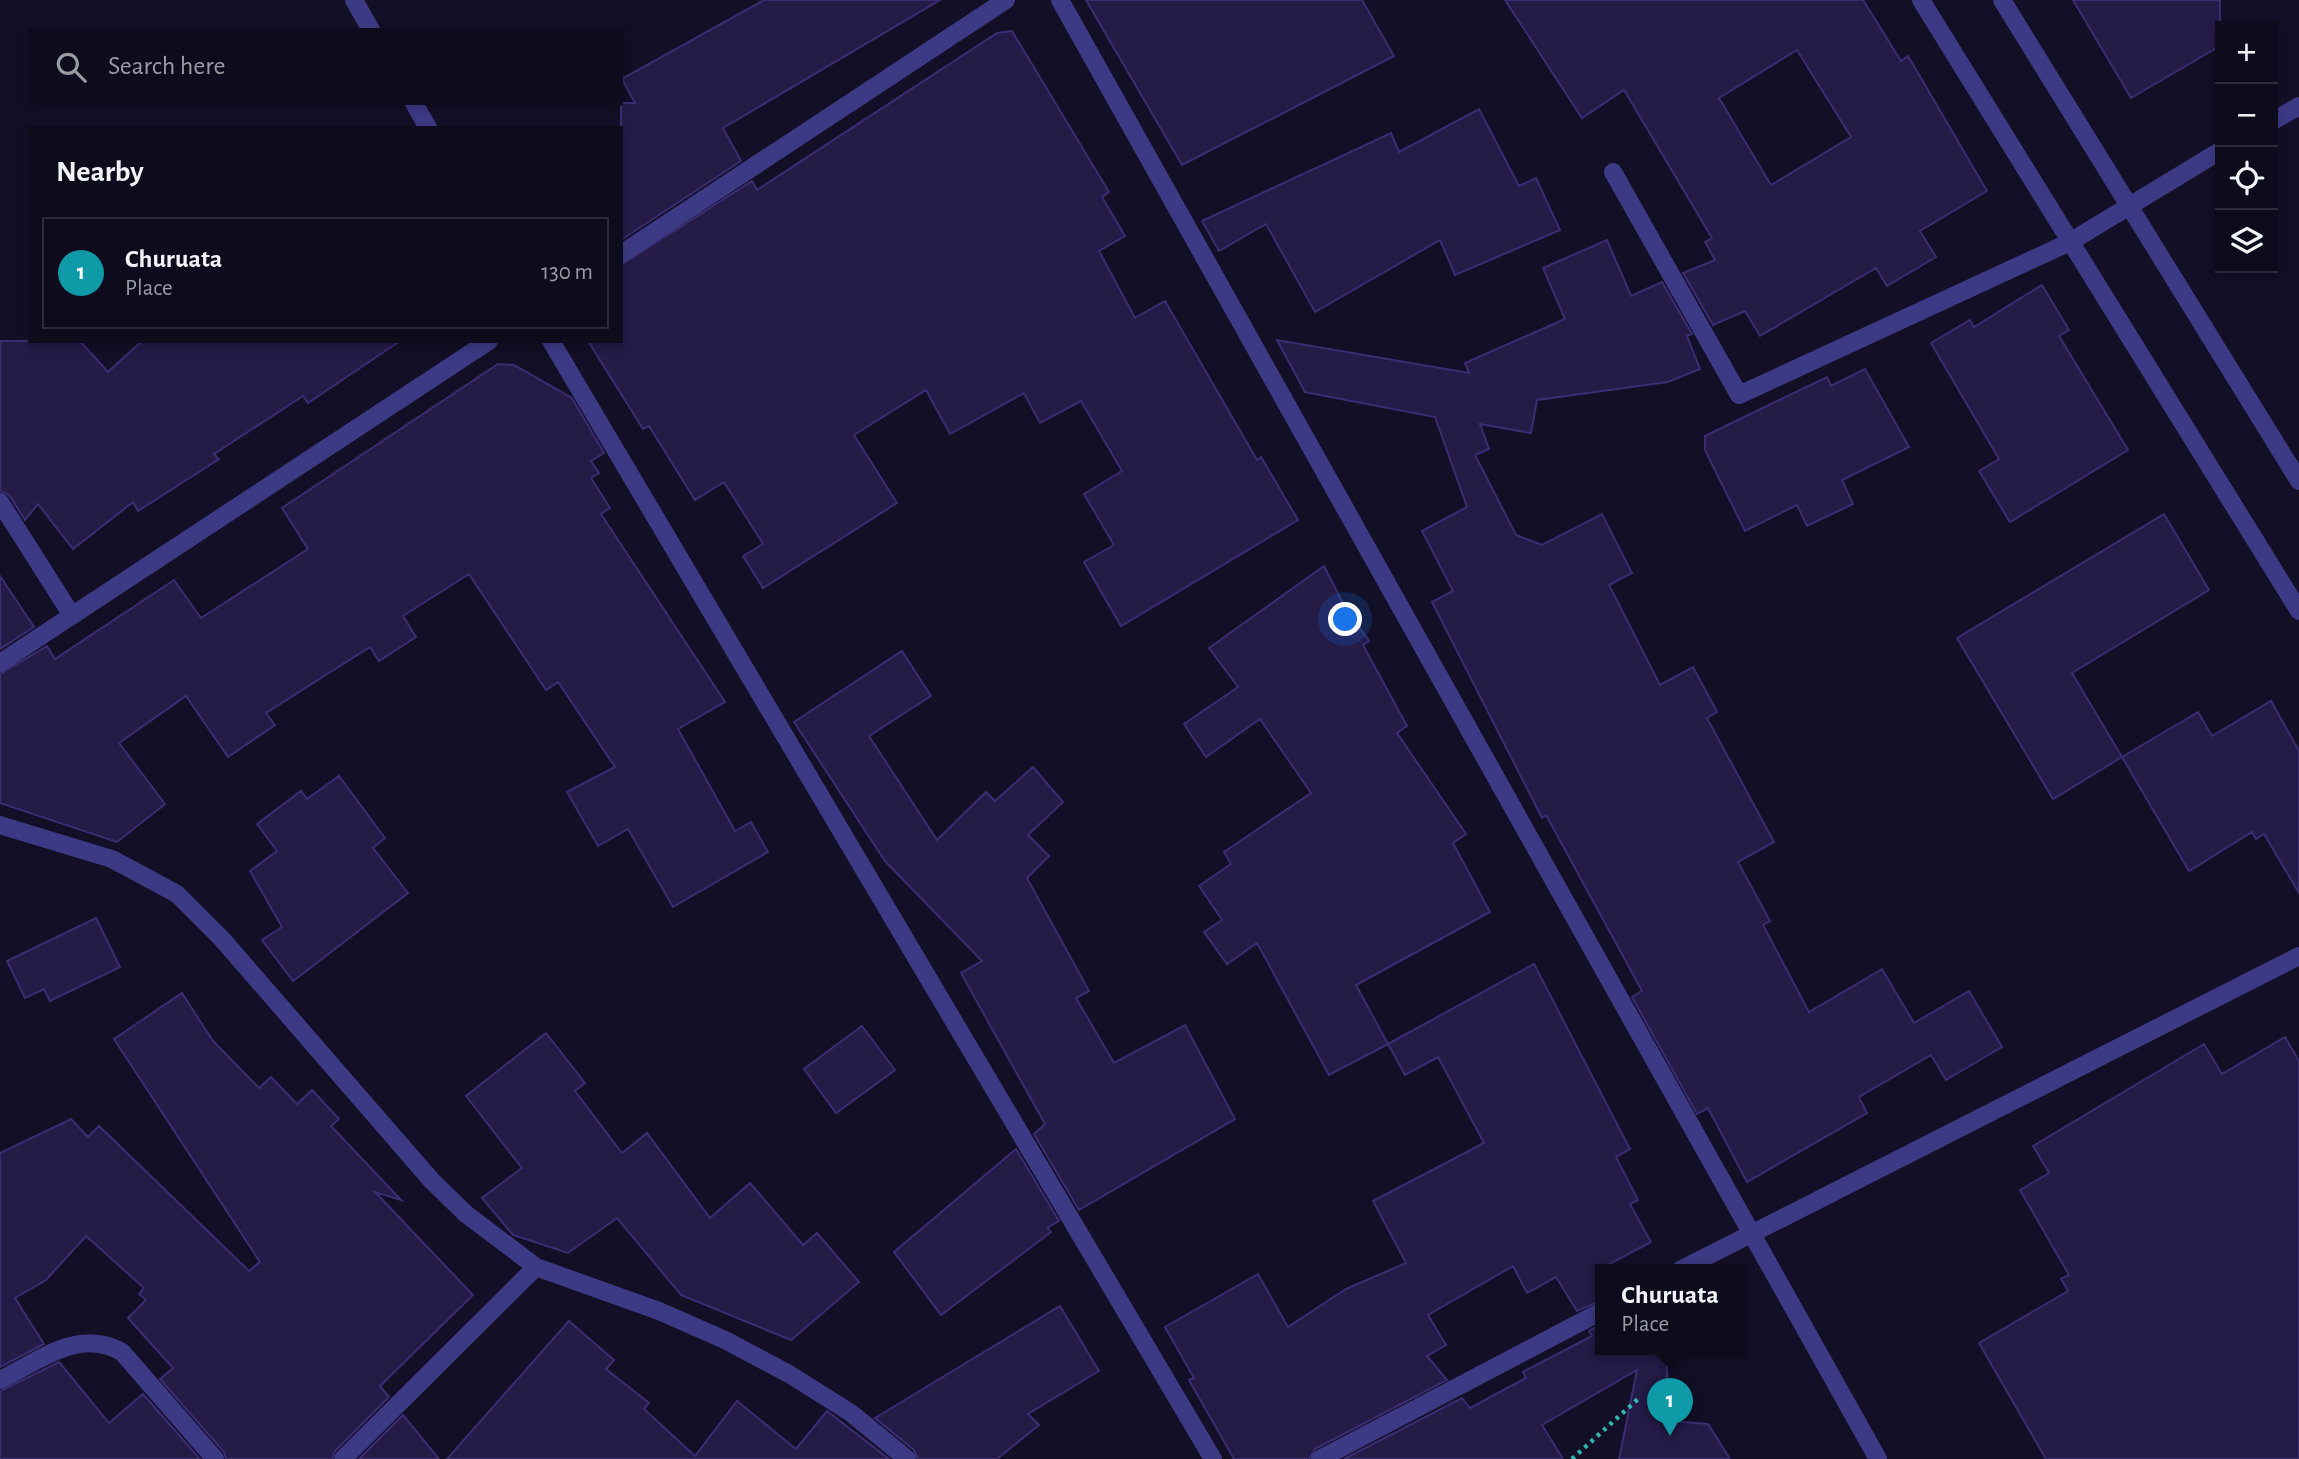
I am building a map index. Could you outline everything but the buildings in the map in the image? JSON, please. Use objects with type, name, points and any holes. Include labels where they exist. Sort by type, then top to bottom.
[{"type":"street","points":[[354,0],[370,28]]},
{"type":"street","points":[[623,253],[1006,0]]},
{"type":"street","points":[[1060,0],[1878,1459]]},
{"type":"street","points":[[1921,0],[2299,611]]},
{"type":"street","points":[[2001,0],[2299,481]]},
{"type":"street","points":[[415,105],[427,126]]},
{"type":"street","points":[[2278,118],[2299,106]]},
{"type":"street","points":[[1613,172],[1739,395],[2070,242],[2215,154]]},
{"type":"street","points":[[0,663],[486,343]]},
{"type":"street","points":[[552,343],[1213,1459]]},
{"type":"street","points":[[0,502],[71,614]]},
{"type":"street","points":[[0,825],[112,859],[177,894],[215,931],[432,1181],[466,1214],[536,1267],[659,1311],[725,1340],[789,1374],[851,1413],[907,1459]]},
{"type":"street","points":[[1691,1264],[2299,956]]},
{"type":"street","points":[[343,1459],[536,1267]]},
{"type":"street","points":[[1320,1459],[1595,1315]]},
{"type":"street","points":[[0,1380],[64,1347],[88,1342],[110,1345],[122,1352],[215,1459]]},
{"type":"path","points":[[1572,1459],[1638,1399]]},
{"type":"place","name":"Churuata","points":[[1670,1436]]}]
